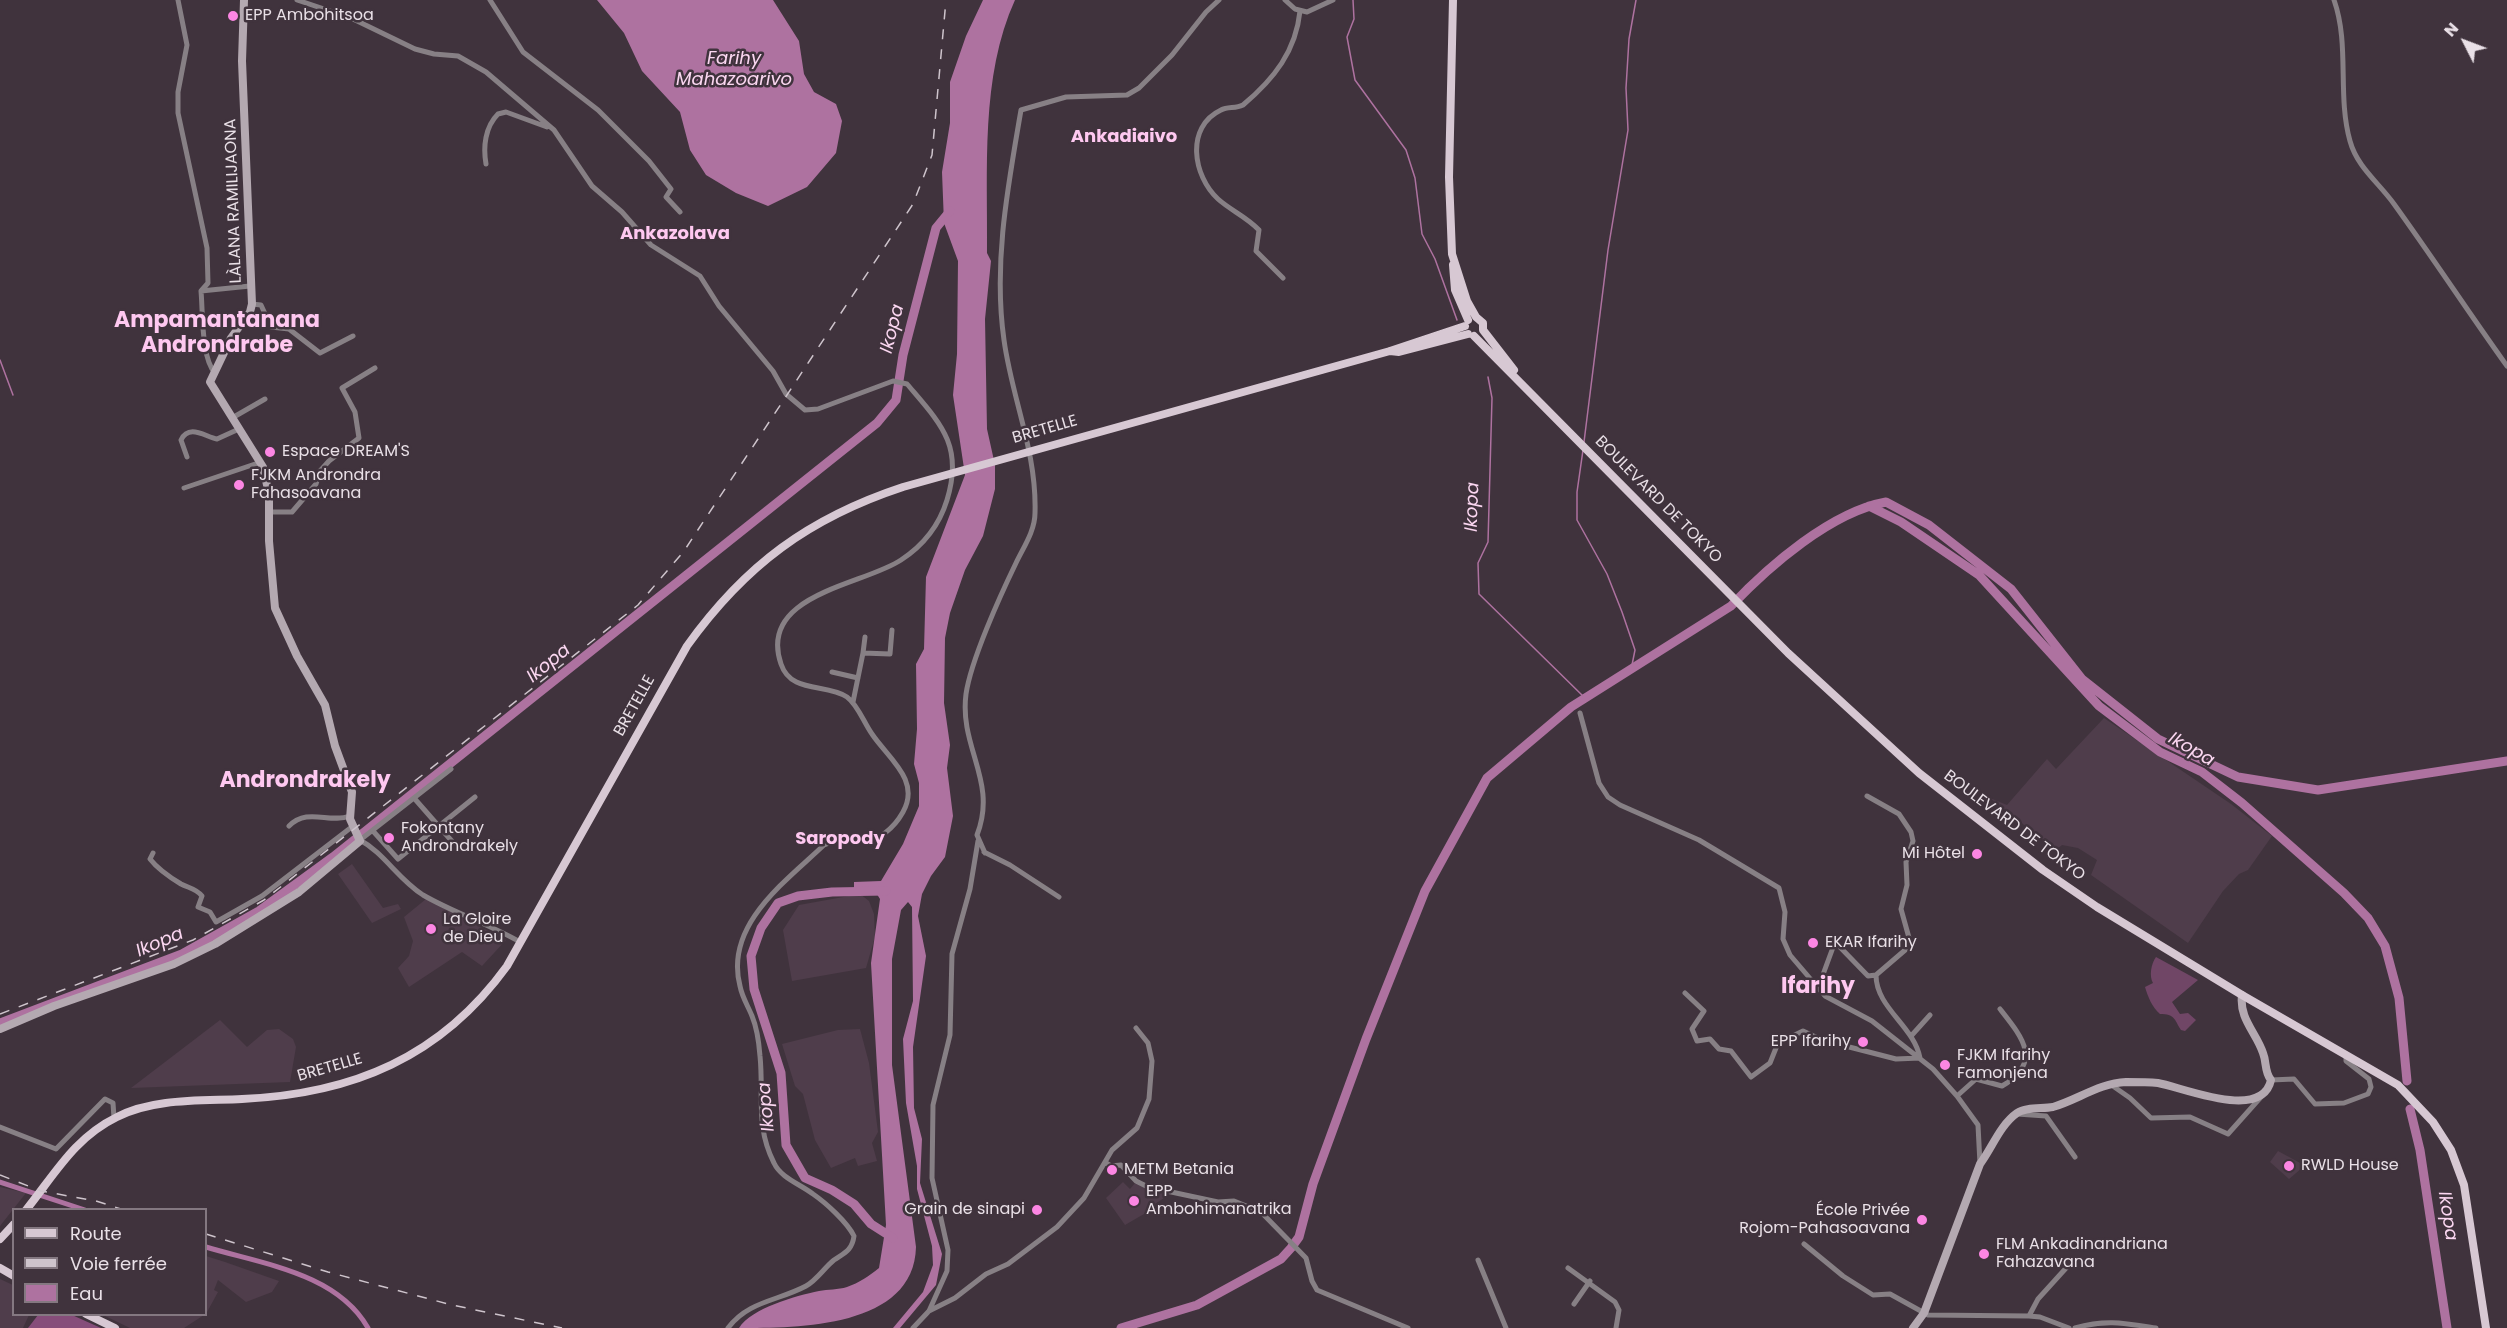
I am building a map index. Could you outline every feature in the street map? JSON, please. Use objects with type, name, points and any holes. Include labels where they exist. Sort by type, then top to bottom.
[{"type":"main road","name":"BOULEVARD DE TOKYO","points":[[1453,0],[1449,177],[1452,276],[1455,290],[1470,327],[1542,404],[1740,604],[1848,711],[1919,773],[1990,829],[2097,907],[2242,995],[2398,1084],[2433,1122],[2451,1149],[2464,1185],[2486,1328]]},
{"type":"main road","points":[[1470,327],[1482,321],[1483,330],[1524,385]]},
{"type":"main road","name":"BRETELLE","points":[[32,1203],[74,1146],[114,1118],[142,1108],[173,1103],[302,1093],[344,1083],[430,1044],[459,1020],[497,979],[520,942],[687,646],[726,596],[776,550],[835,513],[875,495],[1026,451],[1390,351],[1399,352],[1470,327],[1483,330]]},
{"type":"main road","points":[[0,1239],[12,1226]]},
{"type":"main road","points":[[90,1316],[115,1328]]},
{"type":"main road","points":[[98,1316],[123,1328]]},
{"type":"street","points":[[0,1029],[54,1006],[174,964],[224,939],[299,892],[356,847],[357,834],[350,816],[352,792],[335,746],[325,705],[297,656],[275,608],[269,541],[268,485],[261,462],[211,387],[210,379],[215,373],[210,367],[204,338],[201,291],[208,283],[207,248],[180,127],[178,92],[187,45],[178,0]]},
{"type":"street","name":"LÀLANA RAMILIJAONA","points":[[215,373],[231,338],[250,312],[252,304],[242,61],[244,0]]},
{"type":"street","points":[[297,0],[351,18],[415,49],[463,58],[486,72],[554,130],[592,186],[622,212],[651,245],[700,276],[719,306],[746,336],[786,394],[805,410],[818,409],[893,381],[902,381],[946,431],[955,472],[941,520],[928,537],[902,560],[873,574],[832,587],[796,609],[784,622],[778,646],[785,672],[801,684],[844,695],[853,702],[868,728],[908,782],[908,798],[905,809],[896,824],[883,834],[871,838],[834,840],[824,845],[772,893],[748,928],[738,973],[743,998],[755,1026],[761,1071],[759,1119],[774,1164],[786,1177],[814,1195],[849,1228],[854,1236],[853,1243],[845,1254],[832,1262],[808,1285],[751,1306],[728,1328]]},
{"type":"street","points":[[490,0],[523,52],[598,110],[649,161],[671,189],[666,197],[680,212]]},
{"type":"street","points":[[985,853],[977,835],[984,819],[984,788],[968,742],[965,696],[975,658],[1027,542],[1035,516],[1026,451],[1007,364],[999,303],[1003,231],[1022,110],[1066,97],[1127,95],[1172,55],[1206,12],[1219,0]]},
{"type":"street","points":[[1285,0],[1300,11],[1307,12],[1333,0]]},
{"type":"street","points":[[2334,0],[2343,43],[2344,110],[2350,143],[2358,160],[2393,202],[2507,366]]},
{"type":"street","points":[[1284,278],[1256,251],[1259,230],[1232,207],[1218,200],[1201,172],[1195,152],[1198,135],[1210,117],[1222,109],[1236,109],[1243,105],[1286,60],[1298,29],[1300,11]]},
{"type":"street","points":[[486,164],[483,149],[487,135],[498,114],[506,112],[554,130]]},
{"type":"street","points":[[201,291],[250,285]]},
{"type":"street","points":[[252,304],[261,305],[271,327],[289,329],[320,353],[353,336]]},
{"type":"street","points":[[270,512],[292,512],[316,484],[320,471],[329,461],[359,438],[355,412],[342,388],[375,368]]},
{"type":"street","points":[[232,418],[265,399]]},
{"type":"street","points":[[187,457],[181,440],[187,434],[196,431],[217,439],[239,429]]},
{"type":"street","points":[[184,488],[261,462]]},
{"type":"street","points":[[863,653],[890,654],[892,630]]},
{"type":"street","points":[[853,702],[865,636]]},
{"type":"street","points":[[832,672],[858,678]]},
{"type":"street","points":[[1580,713],[1599,783],[1608,797],[1620,805],[1699,840],[1779,888],[1785,912],[1785,948],[1825,996],[1872,1021],[1920,1058],[1958,1096],[1978,1125],[1980,1164]]},
{"type":"street","points":[[153,853],[150,860],[156,866],[180,884],[200,892],[202,896],[198,908],[210,912],[216,922],[262,896],[357,834],[373,831],[451,769]]},
{"type":"street","points":[[1818,988],[1835,942],[1865,975],[1876,975],[1911,945],[1901,909],[1906,892],[1906,862],[1913,841],[1911,832],[1899,814],[1867,796]]},
{"type":"street","points":[[373,831],[398,859],[475,797]]},
{"type":"street","points":[[414,798],[457,847]]},
{"type":"street","points":[[289,826],[296,819],[312,815],[341,819],[350,816]]},
{"type":"street","points":[[357,834],[376,851],[399,878],[424,895],[520,942]]},
{"type":"street","points":[[930,1311],[947,1271],[948,1250],[932,1178],[933,1105],[950,1035],[952,954],[970,889],[978,841],[985,853],[1010,865],[1059,897]]},
{"type":"street","points":[[1876,975],[1878,993],[1912,1035],[1920,1058]]},
{"type":"street","points":[[1684,993],[1704,1011],[1692,1029],[1697,1041],[1710,1039],[1719,1049],[1731,1051],[1751,1077],[1770,1063],[1778,1043],[1803,1031],[1822,1040],[1896,1059],[1920,1058]]},
{"type":"street","points":[[2110,1084],[2130,1098],[2151,1118],[2190,1117],[2228,1134],[2266,1094],[2269,1084],[2265,1057],[2243,1017],[2242,995]]},
{"type":"street","points":[[1958,1096],[1976,1079],[2002,1086],[2024,1069],[2025,1053],[2022,1042],[2000,1009]]},
{"type":"street","points":[[1912,1035],[1930,1015]]},
{"type":"street","points":[[913,1328],[930,1311],[986,1274],[1008,1264],[1057,1227],[1083,1198],[1112,1150],[1137,1128],[1149,1100],[1151,1050],[1136,1028]]},
{"type":"street","points":[[1913,1328],[1924,1313],[1980,1164],[1995,1144],[1997,1135],[2016,1114],[2056,1106],[2110,1084],[2125,1082],[2159,1083],[2233,1101],[2255,1097],[2269,1084],[2294,1079],[2314,1104],[2355,1100],[2368,1094],[2371,1087],[2369,1079],[2346,1061],[2346,1053]]},
{"type":"street","points":[[0,1127],[56,1149],[105,1099],[112,1103],[114,1118]]},
{"type":"street","points":[[2016,1114],[2046,1116],[2075,1157]]},
{"type":"street","points":[[1106,1163],[1111,1166],[1121,1165],[1136,1180],[1148,1186],[1218,1202],[1234,1201],[1252,1207],[1261,1212],[1297,1246],[1306,1258],[1312,1281],[1317,1290],[1408,1328]]},
{"type":"street","points":[[1804,1244],[1843,1276],[1873,1295],[1890,1294],[1924,1313],[1972,1317],[2040,1317],[2069,1328]]},
{"type":"street","points":[[1478,1260],[1506,1328]]},
{"type":"street","points":[[2029,1316],[2038,1299],[2067,1267]]},
{"type":"street","points":[[1568,1268],[1590,1281],[1615,1302],[1619,1310],[1616,1328]]},
{"type":"street","points":[[1574,1304],[1590,1281]]},
{"type":"street","points":[[938,1295],[945,1303]]},
{"type":"street","points":[[2075,1328],[2094,1322],[2116,1321],[2156,1328]]},
{"type":"shaded area","points":[[2104,718],[2231,804],[2272,836],[2248,870],[2239,874],[2223,891],[2188,943],[2091,875],[2097,860],[2078,848],[2062,845],[2056,850],[1990,798],[2007,805],[2047,759],[2056,769]]},
{"type":"shaded area","points":[[352,864],[383,908],[398,904],[401,909],[372,923],[338,874]]},
{"type":"shaded area","points":[[860,894],[869,901],[874,914],[875,937],[866,968],[792,981],[783,930],[799,905]]},
{"type":"shaded area","points":[[426,899],[506,940],[482,966],[462,952],[409,987],[398,968],[409,956],[413,941],[404,917]]},
{"type":"shaded area","points":[[2156,957],[2198,980],[2172,1002],[2180,1014],[2188,1013],[2196,1020],[2185,1031],[2181,1030],[2171,1016],[2160,1014],[2147,994],[2145,987],[2153,983],[2151,970]]},
{"type":"shaded area","points":[[220,1020],[247,1047],[267,1030],[279,1029],[293,1039],[296,1047],[290,1082],[131,1088]]},
{"type":"shaded area","points":[[860,1029],[869,1063],[878,1132],[872,1143],[877,1161],[858,1166],[855,1158],[831,1168],[815,1140],[803,1094],[795,1086],[782,1044],[838,1030]]},
{"type":"shaded area","name":"RWLD House","points":[[2278,1151],[2302,1164],[2302,1168],[2289,1179],[2270,1162]]},
{"type":"shaded area","name":"EPP Ambohimanatrika","points":[[1123,1182],[1130,1189],[1135,1183],[1173,1192],[1155,1204],[1156,1207],[1125,1225],[1106,1198]]},
{"type":"shaded area","points":[[0,1187],[26,1193],[12,1208],[0,1226]]},
{"type":"shaded area","points":[[207,1256],[279,1281],[272,1292],[246,1302],[218,1280],[214,1290],[218,1292],[207,1312]]},
{"type":"shaded area","points":[[0,1279],[12,1285],[12,1316],[29,1316],[23,1328],[0,1328]]},
{"type":"shaded area","points":[[37,1316],[74,1316],[101,1328],[28,1328]]},
{"type":"shaded area","points":[[105,1316],[202,1316],[184,1328],[130,1328]]},
{"type":"water","name":"Farihy Mahazoarivo","points":[[597,0],[773,0],[799,41],[804,74],[814,92],[836,104],[842,121],[836,153],[807,187],[768,206],[736,193],[706,175],[690,150],[680,112],[642,71],[624,33]]},
{"type":"water","points":[[983,0],[1015,0],[996,60],[988,124],[987,253],[991,261],[985,319],[987,429],[995,465],[995,489],[983,536],[965,570],[950,613],[945,638],[944,703],[950,745],[947,768],[953,816],[945,857],[931,876],[922,894],[918,916],[926,956],[913,1047],[914,1108],[922,1139],[920,1183],[942,1254],[936,1285],[900,1328],[893,1328],[923,1292],[933,1265],[932,1246],[917,1189],[917,1166],[906,1103],[903,1039],[913,1001],[912,907],[908,902],[901,910],[892,959],[892,1065],[916,1247],[910,1274],[896,1294],[875,1308],[849,1318],[791,1327],[739,1328],[754,1314],[775,1304],[809,1293],[847,1287],[864,1279],[879,1268],[886,1225],[871,963],[880,899],[873,888],[854,889],[854,882],[881,881],[903,844],[919,806],[919,783],[914,764],[917,729],[916,664],[924,649],[926,577],[965,475],[953,395],[957,354],[958,261],[944,223],[942,172],[950,123],[950,82],[966,36]]},
{"type":"waterway","name":"Ikopa","points":[[1353,0],[1354,19],[1347,37],[1355,80],[1406,150],[1415,178],[1422,234],[1435,259],[1457,320]]},
{"type":"waterway","points":[[1584,442],[1608,250],[1628,130],[1626,88],[1629,39],[1636,0]]},
{"type":"waterway","name":"Ikopa","points":[[0,1023],[182,954],[259,911],[333,857],[877,423],[896,400],[903,355],[936,228],[950,211]]},
{"type":"waterway","points":[[0,360],[13,395]]},
{"type":"waterway","name":"Ikopa","points":[[1488,377],[1492,398],[1488,542],[1478,563],[1479,594],[1585,698]]},
{"type":"waterway","points":[[1583,450],[1577,492],[1577,520],[1607,574],[1622,612],[1635,650],[1631,670]]},
{"type":"waterway","points":[[1121,1328],[1197,1305],[1281,1259],[1299,1237],[1313,1184],[1366,1039],[1425,891],[1487,778],[1571,707],[1731,606],[1782,558],[1802,543],[1844,517],[1865,508],[1886,502],[1929,525],[2011,589],[2082,679],[2158,739],[2238,777],[2318,790],[2507,761]]},
{"type":"waterway","name":"Ikopa","points":[[1869,506],[1901,522],[1979,575],[2099,706],[2160,752],[2202,772],[2242,803],[2344,893],[2368,918],[2385,946],[2399,998],[2407,1081]]},
{"type":"waterway","name":"Ikopa","points":[[886,891],[832,892],[798,896],[778,903],[761,928],[751,956],[754,989],[781,1073],[786,1145],[805,1178],[832,1190],[854,1204],[871,1224],[893,1238]]},
{"type":"waterway","name":"Ikopa","points":[[2410,1109],[2420,1150],[2447,1328]]},
{"type":"waterway","points":[[0,1182],[79,1208]]},
{"type":"waterway","points":[[207,1247],[296,1273],[318,1283],[354,1309],[368,1328]]},
{"type":"railway","points":[[0,1014],[193,940],[264,900],[638,605],[684,551],[913,204],[932,155],[946,0]]},
{"type":"railway","points":[[0,1175],[41,1191],[96,1201],[118,1208]]},
{"type":"railway","points":[[207,1234],[328,1272],[452,1305],[562,1328]]},
{"type":"place","name":"EPP Ambohitsoa","points":[[233,16]]},
{"type":"place","name":"Espace DREAM'S","points":[[270,452]]},
{"type":"place","name":"FJKM Androndra Fahasoavana","points":[[239,485]]},
{"type":"place","name":"Fokontany Androndrakely","points":[[389,838]]},
{"type":"place","name":"Mi Hôtel","points":[[1977,854]]},
{"type":"place","name":"La Gloire de Dieu","points":[[431,929]]},
{"type":"place","name":"EKAR Ifarihy","points":[[1813,943]]},
{"type":"place","name":"EPP Ifarihy","points":[[1863,1042]]},
{"type":"place","name":"FJKM Ifarihy Famonjena","points":[[1945,1065]]},
{"type":"place","name":"RWLD House","points":[[2289,1166]]},
{"type":"place","name":"METM Betania","points":[[1112,1170]]},
{"type":"place","name":"EPP Ambohimanatrika","points":[[1134,1201]]},
{"type":"place","name":"Grain de sinapi","points":[[1037,1210]]},
{"type":"place","name":"École Privée Rojom-Pahasoavana","points":[[1922,1220]]},
{"type":"place","name":"FLM Ankadinandriana Fahazavana","points":[[1984,1254]]},
{"type":"district","name":"Ankadiaivo","points":[[1124,137]]},
{"type":"district","name":"Ankazolava","points":[[675,234]]},
{"type":"district","name":"Ampamantanana Androndrabe","points":[[217,334]]},
{"type":"district","name":"Androndrakely","points":[[305,781]]},
{"type":"district","name":"Saropody","points":[[840,839]]},
{"type":"district","name":"Ifarihy","points":[[1818,987]]}]
